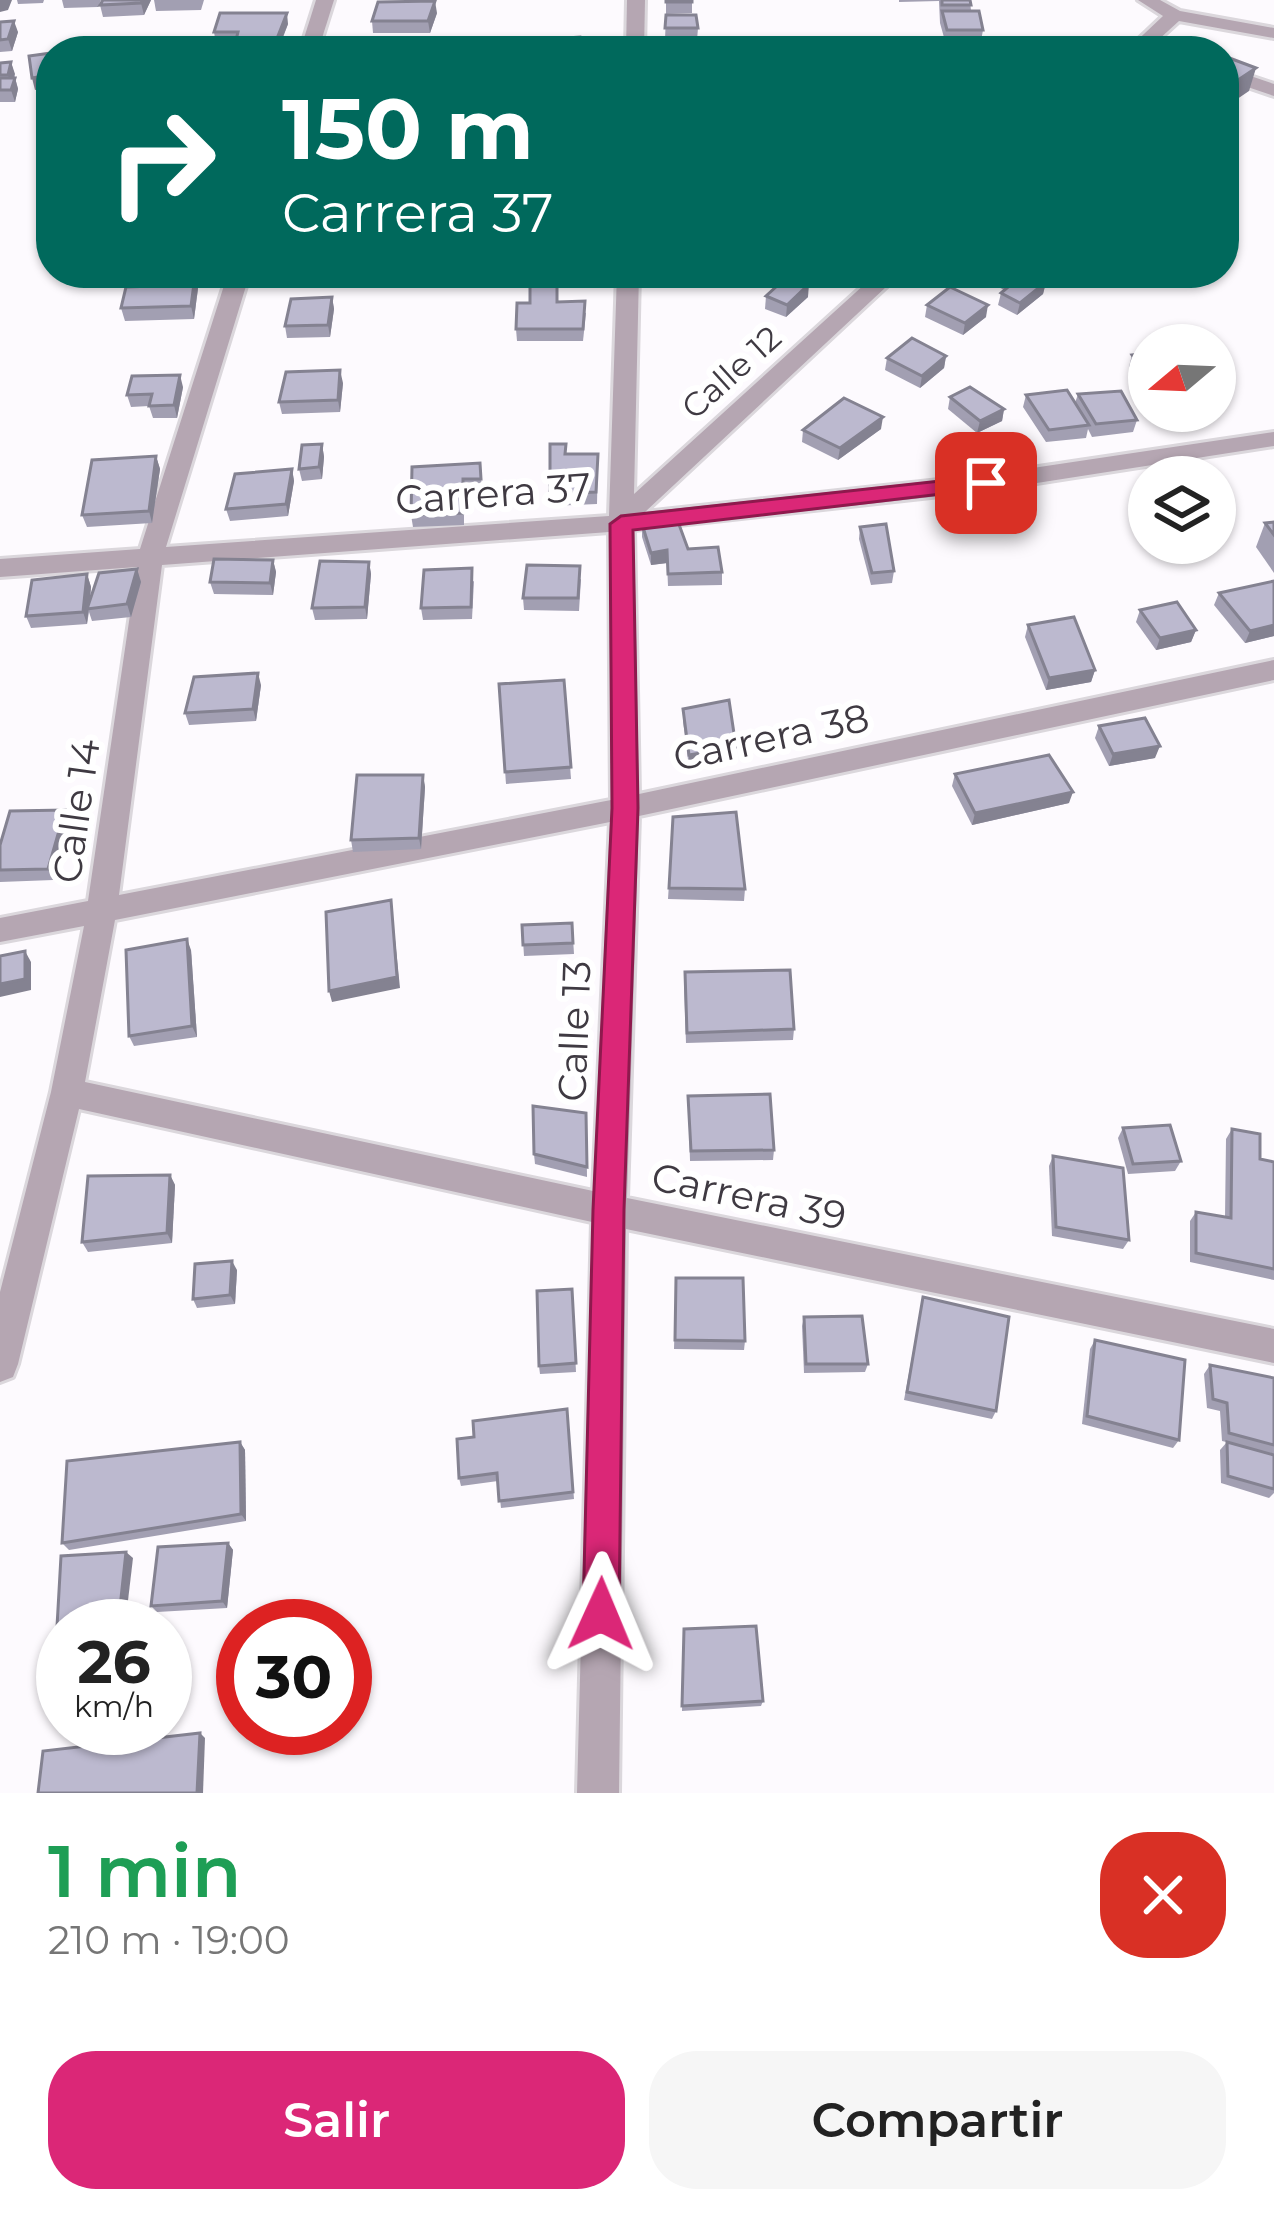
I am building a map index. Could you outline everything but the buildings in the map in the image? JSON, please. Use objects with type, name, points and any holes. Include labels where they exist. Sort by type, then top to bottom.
[{"type":"street","points":[[314,36],[325,0]]},
{"type":"street","points":[[635,36],[636,0]]},
{"type":"street","points":[[1147,0],[1175,15],[1274,33]]},
{"type":"street","points":[[1152,36],[1175,15]]},
{"type":"street","points":[[1239,78],[1274,90]]},
{"type":"street","name":"Calle 14","points":[[0,1364],[67,1092],[102,909],[151,555],[234,288]]},
{"type":"street","name":"Calle 13","points":[[598,1793],[609,1210],[625,808],[621,524],[628,288]]},
{"type":"street","name":"Calle 12","points":[[621,524],[669,472],[873,288]]},
{"type":"street","name":"Carrera 37","points":[[0,568],[621,524],[986,483],[1274,439]]},
{"type":"street","name":"Carrera 38","points":[[0,930],[625,808],[1274,670]]},
{"type":"street","name":"Carrera 39","points":[[67,1092],[609,1210],[1274,1346]]},
{"type":"route","points":[[601,1614],[609,1210],[625,808],[621,524],[986,483]]}]
